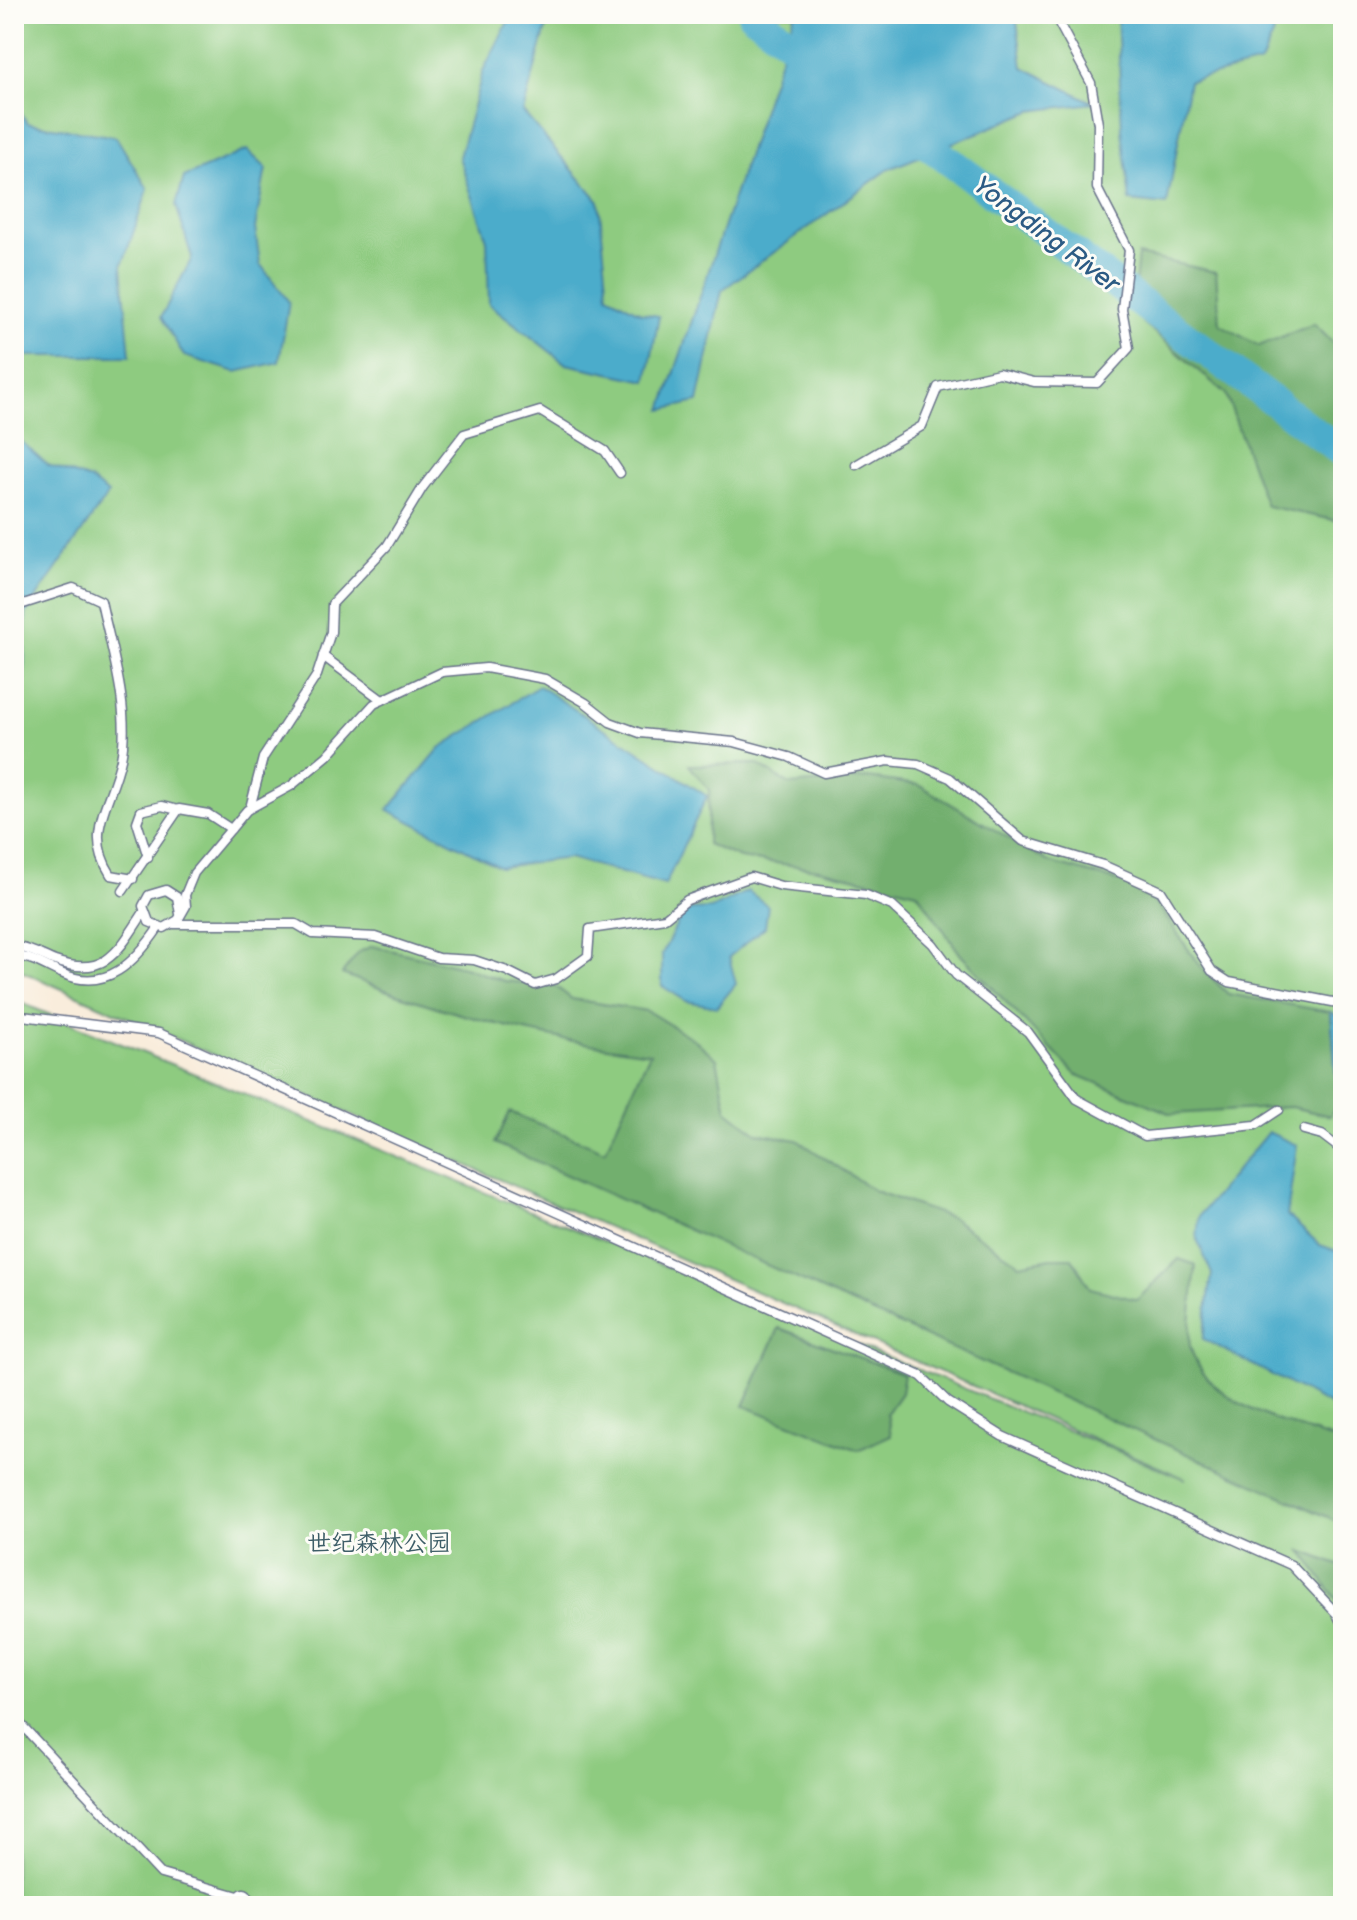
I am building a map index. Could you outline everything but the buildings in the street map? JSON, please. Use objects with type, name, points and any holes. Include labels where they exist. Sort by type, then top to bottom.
[{"type":"lane","points":[[856,465],[922,426],[938,387],[999,373],[1034,382],[1097,383],[1129,348],[1122,309],[1129,250],[1097,188],[1098,124],[1091,83],[1054,14]]},
{"type":"lane","points":[[250,808],[263,758],[317,675],[331,632],[332,604],[387,546],[423,487],[464,434],[540,411],[605,451],[620,473]]},
{"type":"lane","points":[[14,607],[73,588],[101,601],[122,689],[122,755],[96,838],[99,856],[111,875],[133,879]]},
{"type":"lane","points":[[323,656],[382,700]]},
{"type":"lane","points":[[173,924],[186,906],[185,895],[194,873],[250,808],[291,786],[382,700],[442,672],[486,668],[545,679],[586,703],[610,722],[640,733],[734,742],[789,757],[824,773],[888,761],[918,764],[950,778],[1023,841],[1103,865],[1161,891],[1212,971],[1229,982],[1343,1004]]},
{"type":"lane","points":[[148,857],[137,822],[141,811],[162,806],[208,814],[231,829]]},
{"type":"lane","points":[[123,891],[178,810]]},
{"type":"lane","points":[[144,912],[149,922],[159,927],[173,924],[296,924],[313,934],[376,937],[438,958],[474,960],[535,985],[556,979],[588,956],[590,929],[665,918],[687,900],[751,877],[781,886],[866,895],[892,906],[933,944],[956,975],[1028,1032],[1077,1099],[1145,1136],[1256,1125],[1279,1110]]},
{"type":"lane","points":[[14,946],[37,949],[51,959],[71,966],[92,967],[108,960],[123,945],[144,912],[149,895],[166,890],[180,902],[180,914]]},
{"type":"lane","points":[[14,956],[69,977],[108,977],[130,966],[159,927]]},
{"type":"lane","points":[[14,1015],[159,1033],[921,1376],[948,1402],[1002,1436],[1291,1565],[1337,1614],[1343,1626]]},
{"type":"lane","points":[[1304,1130],[1322,1135],[1343,1151]]},
{"type":"lane","points":[[14,1717],[161,1874],[240,1902],[273,1906]]},
{"type":"green space","name":"世纪森林公园","points":[[14,14],[1343,14],[1343,1906],[14,1906],[14,1000],[1186,1479],[14,968]]},
{"type":"green space","points":[[1138,255],[1216,272],[1220,324],[1259,346],[1314,324],[1343,353],[1343,522],[1266,506],[1226,394],[1132,313]]},
{"type":"green space","points":[[757,764],[790,785],[867,778],[919,785],[1049,862],[1125,883],[1158,905],[1199,965],[1228,994],[1331,1012],[1338,1103],[1330,1116],[1291,1107],[1172,1114],[1075,1074],[961,955],[917,892],[818,869],[740,858],[707,844],[709,790],[689,765]]},
{"type":"green space","points":[[372,946],[464,967],[504,981],[555,986],[572,999],[647,1011],[695,1040],[717,1059],[727,1110],[757,1133],[797,1140],[875,1191],[952,1218],[1020,1264],[1051,1258],[1072,1258],[1090,1288],[1137,1300],[1179,1259],[1196,1265],[1189,1340],[1199,1367],[1232,1399],[1277,1420],[1343,1442],[1343,1524],[495,1143],[510,1112],[605,1151],[650,1053],[571,1041],[493,1023],[417,1001],[342,974],[359,952]]},
{"type":"green space","points":[[779,1328],[904,1374],[901,1393],[887,1413],[891,1435],[858,1450],[744,1406]]},
{"type":"green space","points":[[1302,1551],[1343,1567],[1343,1609]]},
{"type":"water","points":[[512,14],[550,14],[523,112],[599,201],[608,295],[641,313],[659,316],[647,381],[566,364],[489,304],[487,240],[459,157],[483,71]]},
{"type":"water","points":[[795,14],[1016,14],[1023,67],[1094,103],[1031,111],[889,169],[722,290],[698,402],[662,410]]},
{"type":"water","points":[[1117,14],[1263,14],[1274,33],[1261,63],[1189,81],[1167,205],[1130,201],[1122,130]]},
{"type":"water","points":[[14,103],[28,123],[116,137],[148,189],[122,266],[130,356],[14,356]]},
{"type":"water","points":[[247,150],[266,168],[255,228],[260,264],[289,302],[279,362],[236,372],[184,356],[161,317],[192,258],[176,205],[184,177]]},
{"type":"water","points":[[14,414],[15,436],[48,465],[90,480],[108,494],[26,613],[22,725],[14,730]]},
{"type":"water","points":[[539,686],[707,796],[665,885],[569,858],[500,867],[388,810],[440,748]]},
{"type":"water","points":[[748,891],[768,906],[765,927],[729,957],[736,984],[717,1007],[686,1001],[662,986],[662,954],[684,910],[711,909]]},
{"type":"water","points":[[1331,1012],[1343,1019],[1343,1107],[1338,1103]]},
{"type":"water","points":[[1268,1132],[1297,1145],[1287,1215],[1320,1245],[1343,1253],[1343,1412],[1203,1339],[1212,1274],[1197,1239],[1199,1216]]},
{"type":"waterway","name":"Yongding River","points":[[752,14],[818,63]]},
{"type":"waterway","name":"Yongding River","points":[[905,128],[1343,453]]}]
